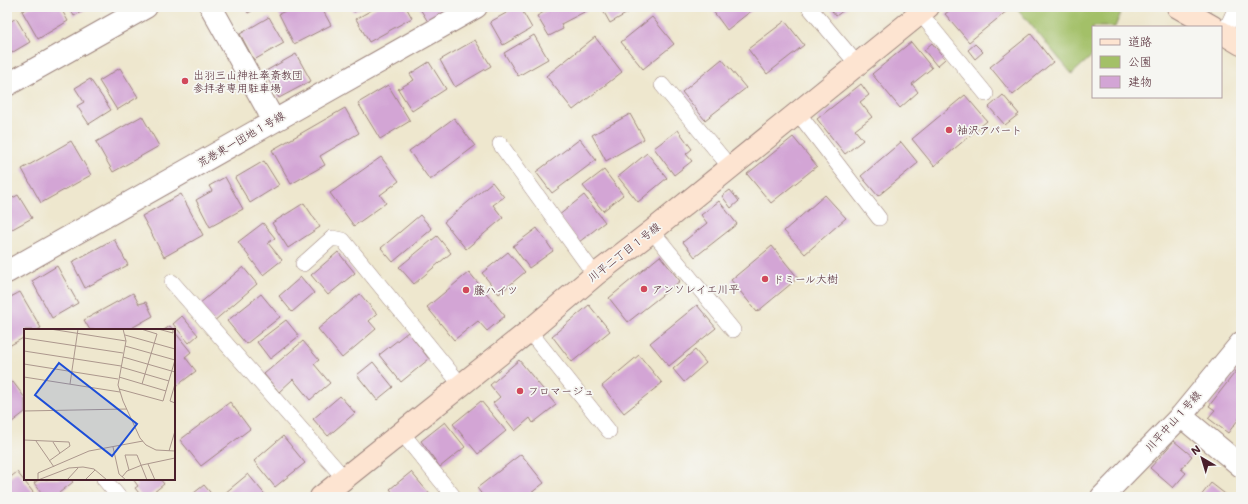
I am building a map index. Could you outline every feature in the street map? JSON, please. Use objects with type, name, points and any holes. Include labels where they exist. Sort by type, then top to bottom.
[{"type":"street","points":[[7,85],[146,7]]},
{"type":"street","points":[[211,7],[274,121]]},
{"type":"street","name":"荒巻東一団地１号線","points":[[7,272],[476,7]]},
{"type":"street","points":[[1178,7],[1211,26]]},
{"type":"street","name":"川平二丁目１号線","points":[[321,497],[529,331],[595,275],[652,231],[924,10]]},
{"type":"street","name":"川平中山１号線","points":[[1102,497],[1181,416],[1241,342]]},
{"type":"street","points":[[1181,416],[1241,466]]},
{"type":"lane","points":[[810,7],[857,64]]},
{"type":"lane","points":[[1225,34],[1236,7]]},
{"type":"lane","points":[[924,10],[986,94]]},
{"type":"lane","points":[[662,85],[730,167]]},
{"type":"lane","points":[[798,113],[879,218]]},
{"type":"lane","points":[[500,144],[595,275]]},
{"type":"lane","points":[[652,231],[733,330]]},
{"type":"lane","points":[[303,264],[332,238],[343,240],[461,385]]},
{"type":"lane","points":[[172,282],[344,478]]},
{"type":"lane","points":[[529,331],[609,431]]},
{"type":"lane","points":[[402,433],[454,497]]},
{"type":"lane","points":[[105,480],[119,497]]},
{"type":"green space","points":[[1016,7],[1115,7],[1122,10],[1115,26],[1092,26],[1092,56],[1072,74]]},
{"type":"building","points":[[30,7],[60,7],[68,21],[38,39],[22,11]]},
{"type":"building","points":[[69,7],[90,7],[74,16]]},
{"type":"building","points":[[245,7],[259,7],[248,13]]},
{"type":"building","points":[[293,7],[321,7],[331,25],[294,44],[279,14]]},
{"type":"building","points":[[350,7],[363,7],[354,12]]},
{"type":"building","points":[[377,7],[406,7],[412,18],[369,42],[356,19]]},
{"type":"building","points":[[419,7],[443,7],[446,11],[428,22]]},
{"type":"building","points":[[517,7],[520,7],[532,28],[503,45],[490,22]]},
{"type":"building","points":[[548,7],[589,7],[590,9],[561,24],[563,29],[549,36],[537,16],[549,9]]},
{"type":"building","points":[[601,7],[638,7],[610,23]]},
{"type":"building","points":[[710,7],[756,7],[727,30]]},
{"type":"building","points":[[829,7],[848,7],[836,16]]},
{"type":"building","points":[[954,7],[1005,7],[1008,10],[969,42],[945,14]]},
{"type":"building","points":[[269,17],[284,43],[254,60],[240,34]]},
{"type":"building","points":[[652,17],[674,44],[643,69],[621,42]]},
{"type":"building","points":[[16,18],[30,42],[8,55],[7,24]]},
{"type":"building","points":[[785,21],[804,45],[767,74],[748,49]]},
{"type":"building","points":[[1031,34],[1053,62],[1013,95],[990,67]]},
{"type":"building","points":[[534,35],[548,59],[518,76],[504,53]]},
{"type":"building","points":[[595,37],[622,72],[573,110],[546,76]]},
{"type":"building","points":[[475,40],[491,66],[455,87],[440,60]]},
{"type":"building","points":[[911,42],[932,68],[912,84],[918,92],[900,108],[872,74]]},
{"type":"building","points":[[932,43],[945,59],[937,66],[924,50]]},
{"type":"building","points":[[975,44],[983,52],[975,59],[968,50]]},
{"type":"building","points":[[296,54],[311,81],[279,98],[264,72]]},
{"type":"building","points":[[722,59],[746,88],[705,120],[682,92]]},
{"type":"building","points":[[429,62],[446,89],[412,111],[398,89],[414,80],[410,74]]},
{"type":"building","points":[[120,68],[138,97],[117,110],[99,81]]},
{"type":"building","points":[[90,79],[111,110],[89,124],[77,106],[84,102],[75,88]]},
{"type":"building","points":[[861,84],[869,95],[860,102],[872,117],[855,130],[863,140],[845,154],[817,119]]},
{"type":"building","points":[[388,85],[410,121],[380,139],[358,103]]},
{"type":"building","name":"袖沢アパート","points":[[965,95],[987,121],[934,166],[912,139]]},
{"type":"building","points":[[1003,95],[1019,114],[1005,125],[989,107]]},
{"type":"building","points":[[345,108],[359,133],[320,156],[325,165],[291,184],[272,150]]},
{"type":"building","points":[[630,114],[644,139],[606,161],[592,135]]},
{"type":"building","points":[[142,116],[159,146],[113,172],[96,142]]},
{"type":"building","points":[[454,118],[475,146],[430,180],[409,151]]},
{"type":"building","points":[[678,130],[692,149],[686,154],[692,161],[674,175],[654,148]]},
{"type":"building","points":[[793,137],[817,166],[771,203],[747,174]]},
{"type":"building","points":[[580,139],[596,160],[552,193],[536,172]]},
{"type":"building","points":[[71,141],[91,175],[41,203],[22,169]]},
{"type":"building","points":[[901,142],[918,163],[878,196],[861,176]]},
{"type":"building","points":[[647,153],[667,178],[638,202],[618,177]]},
{"type":"building","points":[[381,157],[399,181],[380,195],[386,203],[354,226],[330,193]]},
{"type":"building","points":[[264,161],[279,185],[250,203],[235,178]]},
{"type":"building","points":[[604,170],[623,195],[603,211],[583,186]]},
{"type":"building","points":[[225,177],[243,209],[210,227],[196,200],[212,191],[209,186]]},
{"type":"building","points":[[492,182],[504,197],[493,205],[503,218],[466,249],[444,222]]},
{"type":"building","points":[[730,190],[739,201],[731,208],[722,196]]},
{"type":"building","points":[[181,194],[203,235],[164,257],[142,216]]},
{"type":"building","points":[[18,195],[32,218],[7,232],[7,201]]},
{"type":"building","points":[[584,195],[605,222],[579,242],[558,216]]},
{"type":"building","points":[[825,195],[846,218],[805,254],[784,231]]},
{"type":"building","points":[[719,201],[737,224],[695,257],[683,242],[707,223],[701,215]]},
{"type":"building","points":[[304,203],[320,227],[288,248],[272,223]]},
{"type":"building","points":[[420,215],[432,229],[393,262],[381,248]]},
{"type":"building","points":[[263,223],[275,238],[268,243],[282,260],[263,275],[238,242]]},
{"type":"building","points":[[537,228],[553,251],[529,268],[513,246]]},
{"type":"building","points":[[437,236],[451,253],[414,284],[399,267]]},
{"type":"building","points":[[114,239],[128,265],[85,288],[72,262]]},
{"type":"building","name":"ドミール大樹","points":[[772,246],[798,278],[757,312],[731,280]]},
{"type":"building","points":[[338,252],[355,273],[328,295],[311,275]]},
{"type":"building","points":[[508,252],[525,272],[499,294],[482,273]]},
{"type":"building","name":"アンソレイエ川平","points":[[660,256],[680,281],[628,322],[609,298]]},
{"type":"building","points":[[57,266],[78,303],[52,318],[32,281]]},
{"type":"building","points":[[243,267],[257,284],[213,322],[199,304]]},
{"type":"building","name":"藤ハイツ","points":[[469,272],[505,316],[487,331],[478,321],[454,340],[427,307]]},
{"type":"building","points":[[301,277],[314,293],[292,312],[279,296]]},
{"type":"building","points":[[20,292],[41,328],[24,329],[24,338],[7,347],[7,299]]},
{"type":"building","points":[[133,293],[139,304],[146,302],[153,316],[130,329],[89,329],[84,320]]},
{"type":"building","points":[[261,294],[280,317],[246,344],[227,321]]},
{"type":"building","points":[[360,294],[377,314],[369,321],[376,329],[342,358],[318,329]]},
{"type":"building","points":[[589,305],[610,331],[572,362],[552,336]]},
{"type":"building","points":[[697,305],[716,328],[669,366],[650,343]]},
{"type":"building","points":[[182,316],[198,335],[189,343],[173,324]]},
{"type":"building","points":[[286,320],[299,336],[270,359],[257,342]]},
{"type":"building","points":[[170,326],[172,329],[166,329]]},
{"type":"building","points":[[175,332],[191,352],[185,357],[196,371],[175,387]]},
{"type":"building","points":[[408,332],[429,359],[401,382],[379,355]]},
{"type":"building","points":[[303,341],[319,360],[314,364],[330,383],[310,400],[293,379],[279,392],[264,374]]},
{"type":"building","points":[[695,350],[706,363],[684,382],[673,369]]},
{"type":"building","points":[[639,355],[662,383],[624,413],[602,386]]},
{"type":"building","name":"フロマージュ","points":[[519,360],[556,405],[533,423],[530,418],[515,431],[493,403],[500,397],[490,385]]},
{"type":"building","points":[[373,362],[393,387],[377,400],[357,375]]},
{"type":"building","points":[[1237,370],[1241,373],[1241,416],[1228,433],[1208,418],[1215,410],[1209,406]]},
{"type":"building","points":[[13,382],[24,397],[24,413],[7,426],[7,386]]},
{"type":"building","points":[[340,396],[355,413],[328,436],[313,419]]},
{"type":"building","points":[[481,401],[506,431],[478,454],[453,424]]},
{"type":"building","points":[[230,402],[250,429],[201,466],[180,440]]},
{"type":"building","points":[[445,422],[465,447],[440,467],[421,441]]},
{"type":"building","points":[[283,436],[305,463],[275,487],[254,461]]},
{"type":"building","points":[[1174,441],[1192,456],[1181,469],[1186,473],[1173,488],[1150,468]]},
{"type":"building","points":[[521,454],[544,483],[526,497],[484,497],[477,488]]},
{"type":"building","points":[[17,472],[37,497],[7,497],[7,480]]},
{"type":"building","points":[[411,472],[432,497],[396,497],[390,489]]},
{"type":"building","points":[[248,474],[267,497],[228,497],[225,493]]},
{"type":"building","points":[[38,480],[71,480],[73,482],[54,497],[45,497],[34,483]]},
{"type":"building","points":[[134,480],[161,480],[164,484],[148,497],[142,497],[135,488],[138,486]]},
{"type":"building","points":[[1211,483],[1229,497],[1200,497]]},
{"type":"building","points":[[204,485],[214,497],[197,497],[194,493]]},
{"type":"place","name":"出羽三山神社奉斎教団 参拝者専用駐車場","points":[[185,81]]},
{"type":"place","name":"袖沢アパート","points":[[949,130]]},
{"type":"place","name":"ドミール大樹","points":[[765,279]]},
{"type":"place","name":"アンソレイエ川平","points":[[644,289]]},
{"type":"place","name":"藤ハイツ","points":[[466,290]]},
{"type":"place","name":"フロマージュ","points":[[520,391]]}]
